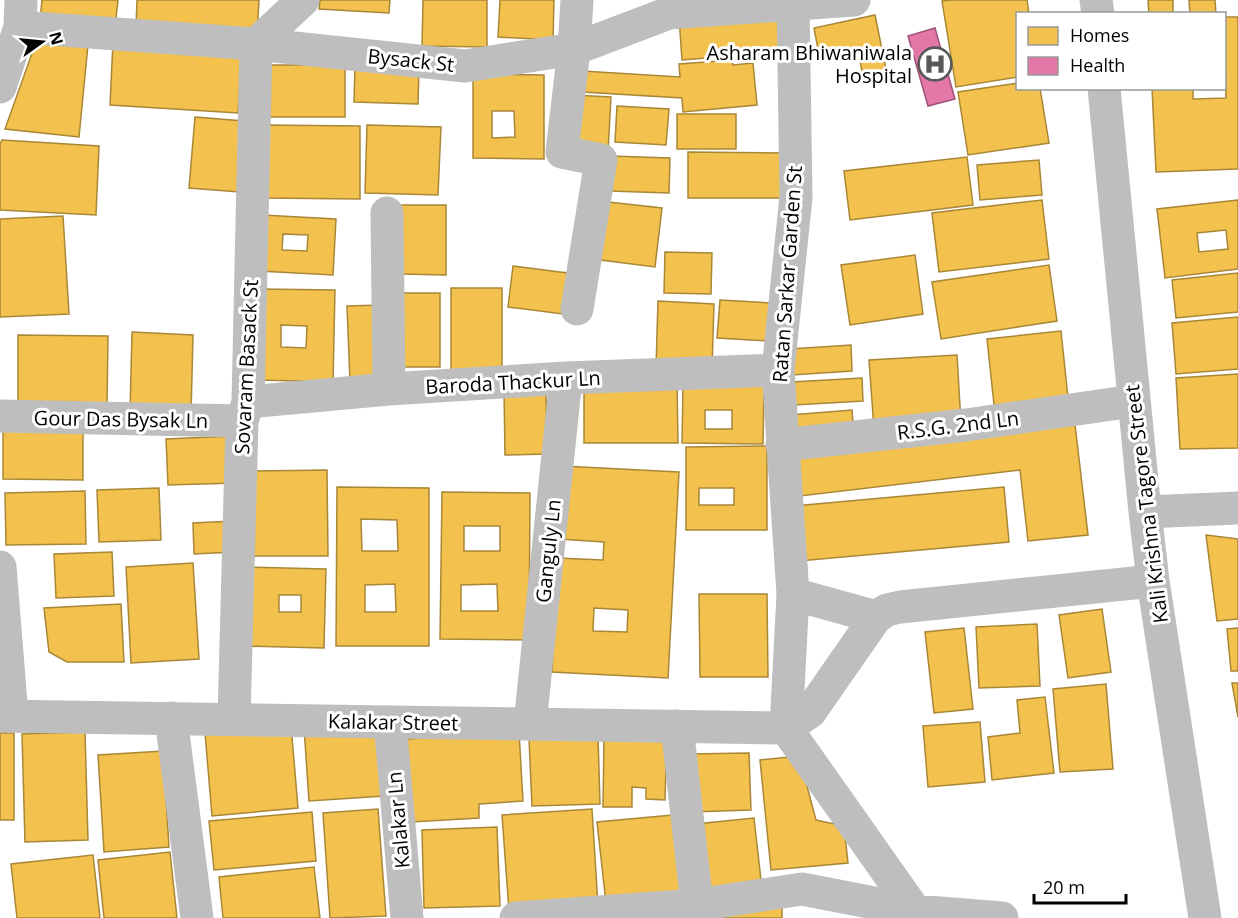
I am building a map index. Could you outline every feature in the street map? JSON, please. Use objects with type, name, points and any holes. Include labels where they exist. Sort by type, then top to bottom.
[{"type":"main road","points":[[256,44],[303,0]]},
{"type":"main road","points":[[577,309],[601,160],[562,152],[578,0]]},
{"type":"main road","name":"Bysack St","points":[[0,87],[21,14],[256,44],[465,66],[574,49],[669,14],[854,0]]},
{"type":"main road","name":"Ratan Sarkar Garden St","points":[[786,728],[794,594],[778,370],[796,197],[794,3]]},
{"type":"main road","name":"Sovaram Basack St","points":[[234,719],[256,44]]},
{"type":"main road","name":"Kali Krishna Tagore Street","points":[[1104,90],[1133,401],[1153,581],[1205,918]]},
{"type":"main road","points":[[387,213],[389,389]]},
{"type":"main road","name":"Baroda Thackur Ln","points":[[245,412],[389,389],[566,378],[778,370]]},
{"type":"main road","name":"Ganguly Ln","points":[[530,724],[566,378]]},
{"type":"main road","name":"R.S.G. 2nd Ln","points":[[782,445],[966,425],[1133,401]]},
{"type":"main road","name":"Gour Das Bysak Ln","points":[[0,416],[245,412]]},
{"type":"main road","points":[[1145,512],[1238,508]]},
{"type":"main road","points":[[0,567],[6,716]]},
{"type":"main road","points":[[916,915],[786,728],[810,712],[876,617],[887,610],[1153,581]]},
{"type":"main road","points":[[794,594],[876,617]]},
{"type":"main road","name":"Kalakar Street","points":[[6,716],[786,728]]},
{"type":"main road","points":[[171,718],[198,918]]},
{"type":"main road","name":"Kalakar Ln","points":[[390,722],[407,918]]},
{"type":"main road","points":[[677,726],[697,911]]},
{"type":"main road","points":[[516,918],[697,911],[802,890],[916,915],[1002,918]]},
{"type":"building: Homes","points":[[42,0],[118,0],[115,27],[40,21]]},
{"type":"building: Homes","points":[[137,0],[259,0],[257,34],[136,27]]},
{"type":"building: Homes","points":[[320,0],[390,0],[389,13],[319,9]]},
{"type":"building: Homes","points":[[423,0],[487,0],[487,47],[422,46]]},
{"type":"building: Homes","points":[[500,0],[554,0],[553,40],[498,37]]},
{"type":"building: Homes","points":[[1027,0],[1029,12],[1016,12],[1016,77],[956,87],[942,1]]},
{"type":"building: Homes","points":[[1148,0],[1173,0],[1173,12],[1149,12]]},
{"type":"building: Homes","points":[[1189,0],[1215,0],[1216,12],[1190,12]]},
{"type":"building: Homes","points":[[780,10],[783,52],[682,60],[679,18]]},
{"type":"building: Homes","points":[[875,15],[887,74],[864,80],[858,52],[820,60],[814,28]]},
{"type":"building: Homes","points":[[1226,17],[1238,17],[1238,169],[1156,172],[1152,90],[1193,90],[1193,99],[1226,98]]},
{"type":"building: Homes","points":[[36,42],[88,45],[79,137],[5,129]]},
{"type":"building: Homes","points":[[113,42],[242,50],[238,113],[110,105]]},
{"type":"building: Homes","points":[[732,60],[733,65],[753,63],[757,105],[683,112],[682,98],[582,92],[583,71],[680,77],[679,64]]},
{"type":"building: Homes","points":[[263,65],[345,65],[345,117],[263,117]]},
{"type":"building: Homes","points":[[355,65],[419,68],[418,104],[354,102]]},
{"type":"building: Homes","points":[[473,74],[544,75],[544,159],[473,158]],"holes":[[[492,111],[514,111],[515,137],[492,138]]]},
{"type":"building: Homes","points":[[1016,83],[1016,90],[1040,90],[1049,143],[968,155],[958,92]]},
{"type":"building: Homes","points":[[572,95],[611,97],[608,152],[568,150]]},
{"type":"building: Homes","points":[[617,106],[669,109],[666,145],[615,142]]},
{"type":"building: Homes","points":[[677,114],[736,114],[736,149],[677,149]]},
{"type":"building: Homes","points":[[195,117],[244,121],[239,192],[189,188]]},
{"type":"building: Homes","points":[[263,125],[360,126],[360,199],[262,198]]},
{"type":"building: Homes","points":[[367,125],[441,127],[438,195],[365,193]]},
{"type":"building: Homes","points":[[2,140],[99,146],[96,215],[0,210],[0,144]]},
{"type":"building: Homes","points":[[688,152],[782,153],[782,198],[688,198]]},
{"type":"building: Homes","points":[[610,156],[670,158],[669,193],[609,191]]},
{"type":"building: Homes","points":[[967,157],[973,205],[850,220],[844,171]]},
{"type":"building: Homes","points":[[1039,160],[1042,195],[980,200],[977,165]]},
{"type":"building: Homes","points":[[1042,200],[1049,259],[939,272],[932,213]]},
{"type":"building: Homes","points":[[1238,200],[1238,269],[1165,278],[1157,209]],"holes":[[[1226,230],[1228,249],[1199,252],[1197,233]]]},
{"type":"building: Homes","points":[[599,201],[662,208],[655,267],[593,259]]},
{"type":"building: Homes","points":[[399,205],[446,205],[446,275],[400,274]]},
{"type":"building: Homes","points":[[262,215],[336,219],[333,275],[259,271]],"holes":[[[283,234],[308,235],[307,251],[282,250]]]},
{"type":"building: Homes","points":[[63,216],[69,314],[0,317],[0,219]]},
{"type":"building: Homes","points":[[665,252],[712,253],[711,294],[664,293]]},
{"type":"building: Homes","points":[[915,255],[923,314],[850,325],[841,265]]},
{"type":"building: Homes","points":[[1049,265],[1057,321],[941,339],[932,282]]},
{"type":"building: Homes","points":[[513,266],[575,274],[571,315],[508,307]]},
{"type":"building: Homes","points":[[1238,273],[1238,312],[1176,318],[1172,280]]},
{"type":"building: Homes","points":[[451,288],[502,288],[502,371],[451,371]]},
{"type":"building: Homes","points":[[261,289],[335,290],[333,382],[259,380]],"holes":[[[281,325],[307,326],[306,348],[281,347]]]},
{"type":"building: Homes","points":[[393,293],[440,293],[440,367],[393,367]]},
{"type":"building: Homes","points":[[720,300],[771,303],[769,341],[717,338]]},
{"type":"building: Homes","points":[[658,301],[714,304],[712,370],[656,368]]},
{"type":"building: Homes","points":[[382,305],[384,379],[350,381],[347,306]]},
{"type":"building: Homes","points":[[1238,317],[1238,369],[1176,374],[1172,323]]},
{"type":"building: Homes","points":[[1061,331],[1069,407],[995,414],[987,339]]},
{"type":"building: Homes","points":[[132,332],[193,335],[191,415],[130,413]]},
{"type":"building: Homes","points":[[18,335],[108,336],[107,407],[18,406]]},
{"type":"building: Homes","points":[[851,345],[852,371],[792,375],[790,349]]},
{"type":"building: Homes","points":[[957,355],[961,423],[874,429],[869,360]]},
{"type":"building: Homes","points":[[1238,374],[1238,448],[1180,449],[1176,378]]},
{"type":"building: Homes","points":[[862,378],[863,401],[794,405],[792,382]]},
{"type":"building: Homes","points":[[584,382],[677,383],[678,443],[584,443]]},
{"type":"building: Homes","points":[[683,385],[764,386],[763,444],[682,443]],"holes":[[[705,410],[732,410],[732,429],[705,429]]]},
{"type":"building: Homes","points":[[546,390],[547,454],[505,455],[504,391]]},
{"type":"building: Homes","points":[[852,410],[854,435],[793,440],[790,415]]},
{"type":"building: Homes","points":[[1074,416],[1088,535],[1028,541],[1020,470],[800,496],[794,449]]},
{"type":"building: Homes","points":[[3,430],[83,431],[83,480],[3,479]]},
{"type":"building: Homes","points":[[234,436],[236,483],[168,485],[166,439]]},
{"type":"building: Homes","points":[[767,446],[767,530],[686,530],[686,447]],"holes":[[[699,488],[734,488],[734,505],[699,505]]]},
{"type":"building: Homes","points":[[562,466],[679,472],[668,678],[552,672],[558,558],[603,560],[604,542],[559,539]],"holes":[[[594,608],[628,610],[627,632],[593,631]]]},
{"type":"building: Homes","points":[[327,470],[328,556],[247,556],[247,471]]},
{"type":"building: Homes","points":[[337,487],[429,488],[429,646],[336,646]],"holes":[[[361,519],[397,520],[398,551],[362,551]],[[395,584],[396,612],[365,612],[365,585]]]},
{"type":"building: Homes","points":[[1004,487],[1009,542],[799,561],[794,506]]},
{"type":"building: Homes","points":[[159,488],[161,540],[99,542],[97,490]]},
{"type":"building: Homes","points":[[85,491],[86,544],[6,545],[5,493]]},
{"type":"building: Homes","points":[[442,492],[530,493],[529,640],[440,639]],"holes":[[[464,526],[500,526],[500,551],[464,551]],[[497,584],[498,611],[461,611],[461,585]]]},
{"type":"building: Homes","points":[[233,521],[235,552],[194,554],[193,523]]},
{"type":"building: Homes","points":[[1206,535],[1238,539],[1238,619],[1217,621]]},
{"type":"building: Homes","points":[[112,552],[114,596],[56,598],[54,554]]},
{"type":"building: Homes","points":[[193,563],[199,659],[131,663],[126,567]]},
{"type":"building: Homes","points":[[242,567],[326,569],[324,648],[240,646]],"holes":[[[279,595],[301,595],[301,612],[279,612]]]},
{"type":"building: Homes","points":[[699,594],[767,594],[768,677],[700,677]]},
{"type":"building: Homes","points":[[121,604],[124,662],[67,662],[49,652],[44,608]]},
{"type":"building: Homes","points":[[1102,609],[1111,672],[1068,678],[1059,615]]},
{"type":"building: Homes","points":[[1037,624],[1040,686],[979,688],[976,627]]},
{"type":"building: Homes","points":[[964,628],[973,709],[934,713],[925,632]]},
{"type":"building: Homes","points":[[1238,628],[1238,671],[1231,671],[1227,629]]},
{"type":"building: Homes","points":[[1232,683],[1238,683],[1238,717]]},
{"type":"building: Homes","points":[[1106,684],[1113,769],[1060,772],[1053,689]]},
{"type":"building: Homes","points":[[1045,697],[1054,773],[992,780],[988,737],[1020,733],[1017,700]]},
{"type":"building: Homes","points":[[379,722],[384,796],[309,801],[304,727]]},
{"type":"building: Homes","points":[[980,722],[985,782],[928,787],[923,726]]},
{"type":"building: Homes","points":[[291,725],[298,808],[212,816],[205,733]]},
{"type":"building: Homes","points":[[85,732],[88,840],[25,842],[22,734]]},
{"type":"building: Homes","points":[[519,732],[523,801],[479,804],[479,818],[412,822],[407,739]]},
{"type":"building: Homes","points":[[0,733],[14,733],[14,820],[0,820]]},
{"type":"building: Homes","points":[[598,736],[600,804],[532,806],[529,739]]},
{"type":"building: Homes","points":[[604,738],[675,739],[666,766],[665,800],[646,799],[646,788],[632,787],[632,807],[603,807]]},
{"type":"building: Homes","points":[[163,751],[169,847],[104,852],[98,755]]},
{"type":"building: Homes","points":[[749,753],[751,810],[690,812],[688,754]]},
{"type":"building: Homes","points":[[799,756],[816,820],[844,826],[848,863],[771,870],[760,760]]},
{"type":"building: Homes","points":[[378,809],[386,916],[330,918],[323,813]]},
{"type":"building: Homes","points":[[592,809],[598,906],[509,911],[502,815]]},
{"type":"building: Homes","points":[[312,812],[316,861],[214,870],[209,821]]},
{"type":"building: Homes","points":[[683,814],[691,894],[606,903],[597,822]]},
{"type":"building: Homes","points":[[754,818],[762,889],[704,895],[696,824]]},
{"type":"building: Homes","points":[[497,827],[500,906],[424,908],[422,830]]},
{"type":"building: Homes","points":[[170,852],[177,918],[104,918],[98,860]]},
{"type":"building: Homes","points":[[93,855],[100,918],[17,918],[11,864]]},
{"type":"building: Homes","points":[[314,867],[320,918],[223,918],[219,877]]},
{"type":"building: Homes","points":[[782,906],[782,918],[709,918]]},
{"type":"building: Health","points":[[935,28],[955,99],[928,106],[908,36]]},
{"type":"place","name":"Asharam Bhiwaniwala Hospital","points":[[935,64]]}]
